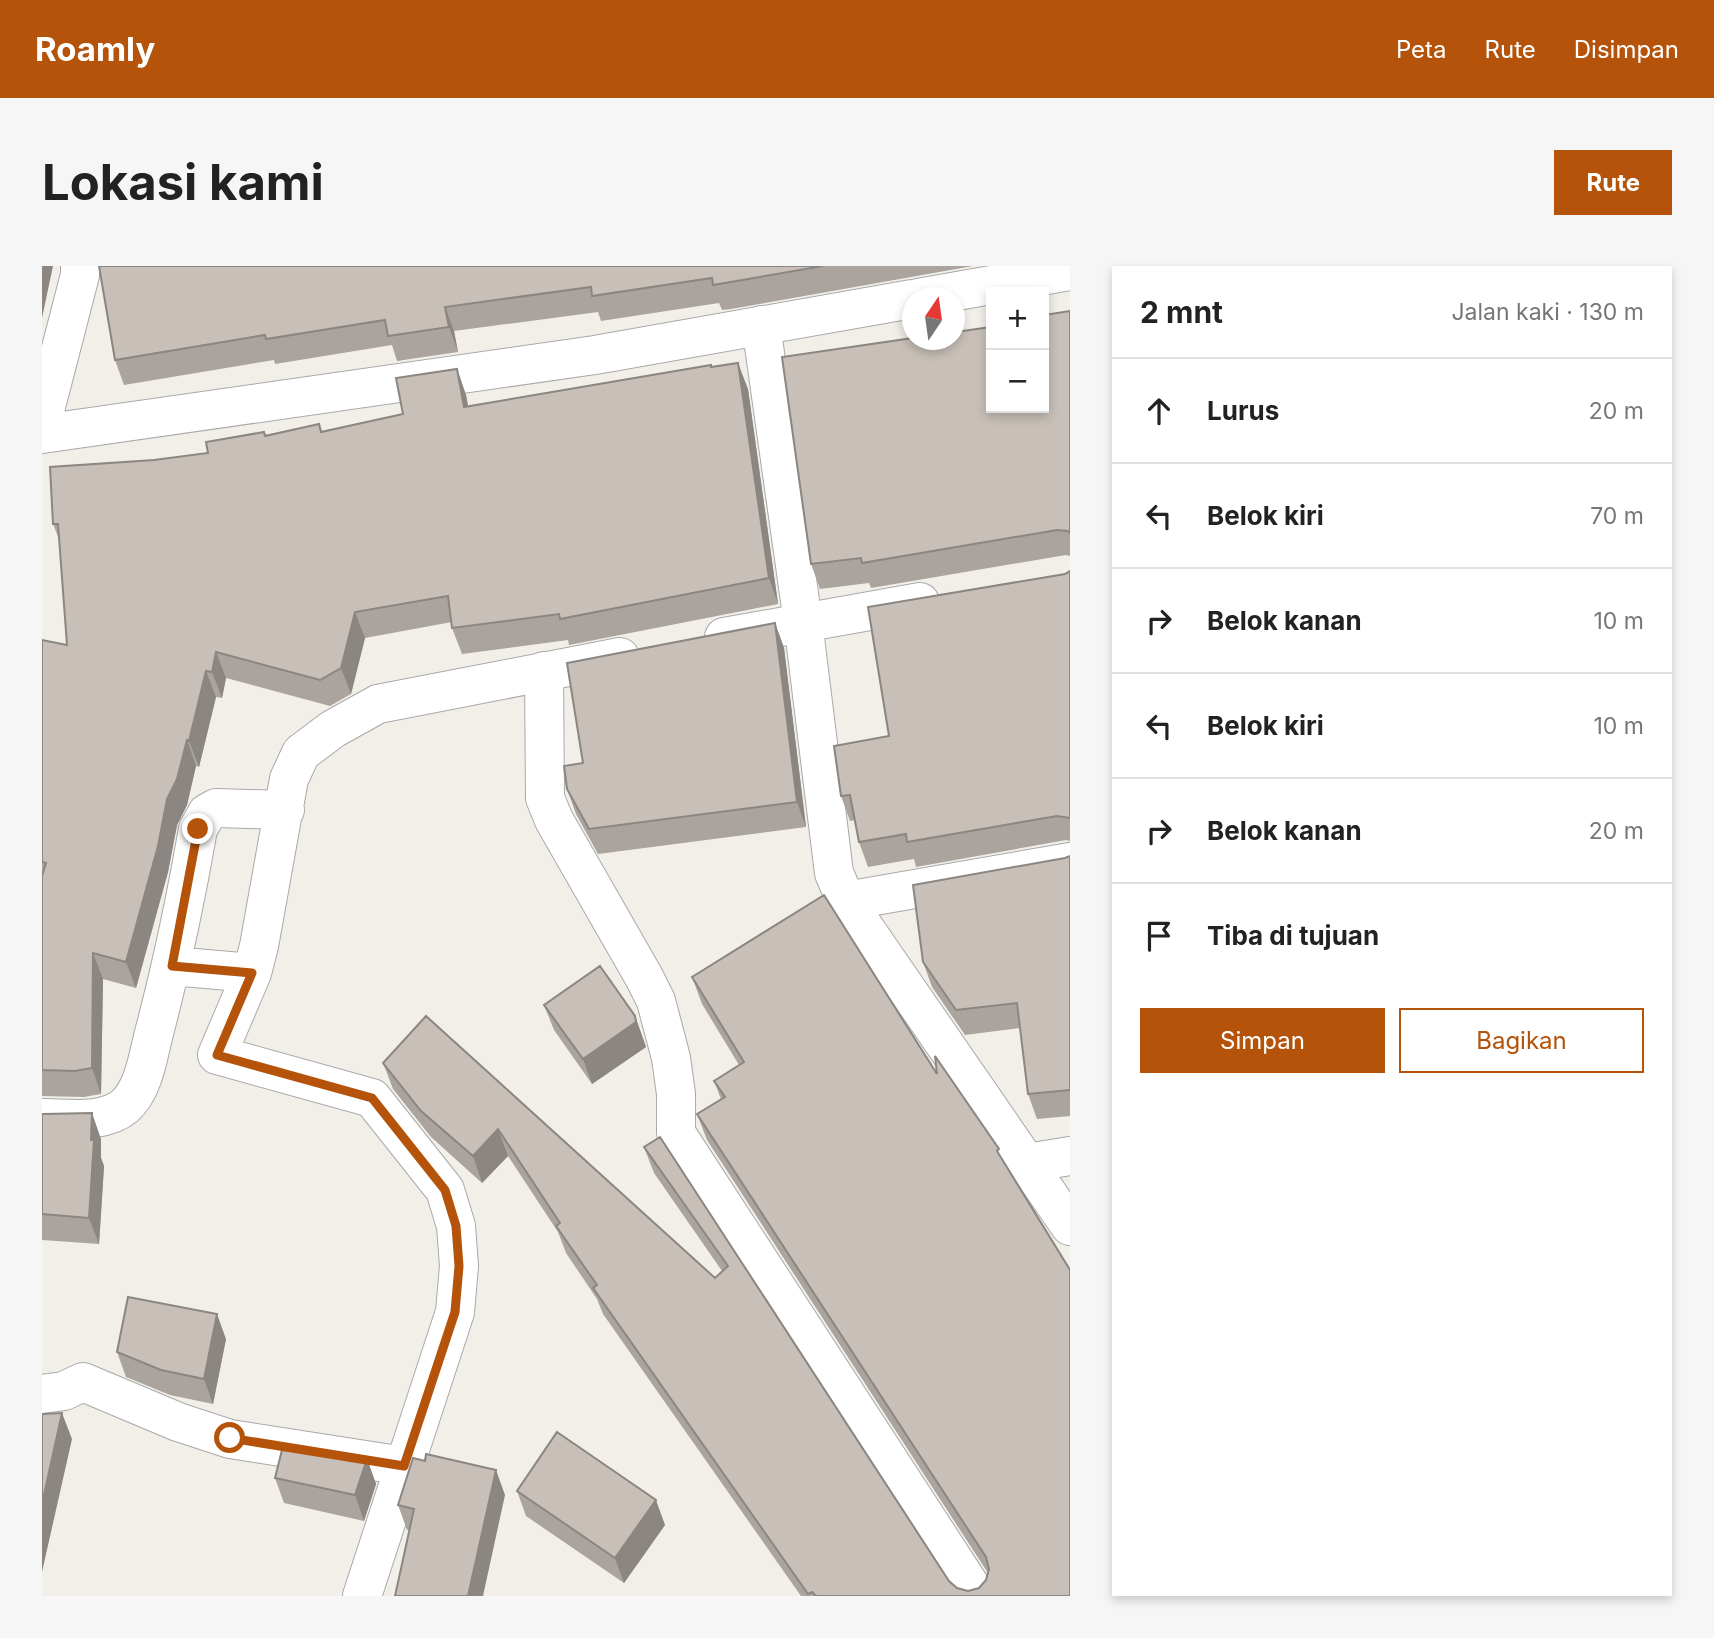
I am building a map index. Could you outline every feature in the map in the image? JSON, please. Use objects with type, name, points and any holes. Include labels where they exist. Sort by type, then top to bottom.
[{"type":"street","points":[[42,422],[80,275],[80,266]]},
{"type":"street","points":[[965,290],[1070,271]]},
{"type":"street","points":[[42,434],[594,355],[902,301]]},
{"type":"street","points":[[761,325],[803,622],[834,873],[846,901],[1070,1226]]},
{"type":"street","points":[[694,643],[950,597]]},
{"type":"street","points":[[362,1596],[455,1312],[459,1266],[456,1226],[445,1190],[372,1098],[217,1055],[252,973],[289,779],[301,753],[333,729],[378,704],[653,650]]},
{"type":"street","points":[[544,671],[544,798],[656,1001],[673,1066],[676,1133],[977,1596]]},
{"type":"street","points":[[42,1118],[96,1118],[113,1114],[126,1105],[140,1085],[172,966],[198,829],[207,814],[216,808],[285,810]]},
{"type":"street","points":[[846,901],[1070,863]]},
{"type":"street","points":[[172,966],[252,973]]},
{"type":"street","points":[[1027,1163],[1070,1156]]},
{"type":"street","points":[[42,1394],[64,1391],[83,1382],[178,1422],[230,1438],[404,1466]]},
{"type":"building","points":[[99,266],[823,266],[713,285],[712,278],[592,296],[591,287],[445,307],[449,327],[388,336],[385,320],[266,339],[265,335],[115,360]]},
{"type":"building","points":[[1070,311],[1070,533],[1057,530],[862,563],[861,558],[811,564],[782,357],[902,340],[902,350],[965,350],[965,331],[986,328],[986,413],[1049,413],[1049,314]]},
{"type":"building","points":[[738,363],[769,578],[560,619],[559,614],[452,628],[448,596],[355,612],[341,668],[320,680],[216,652],[212,672],[206,671],[189,741],[187,740],[177,779],[167,799],[158,846],[126,962],[93,953],[92,1068],[75,1071],[42,1070],[42,876],[46,863],[42,862],[42,640],[67,645],[58,524],[53,524],[50,467],[154,460],[208,453],[206,442],[264,432],[265,436],[319,424],[321,432],[403,414],[396,378],[457,369],[464,407],[711,365]]},
{"type":"building","points":[[1070,571],[1070,818],[1057,816],[907,842],[906,834],[859,842],[850,795],[841,796],[834,746],[889,736],[868,607]]},
{"type":"building","points":[[775,623],[797,802],[589,829],[567,789],[564,766],[583,763],[567,663]]},
{"type":"building","points":[[1070,856],[1070,1090],[1028,1094],[1017,1003],[956,1010],[923,962],[913,885]]},
{"type":"building","points":[[824,895],[937,1074],[935,1056],[999,1149],[997,1151],[1070,1270],[1070,1596],[808,1594],[593,1288],[597,1285],[556,1226],[560,1223],[498,1129],[473,1156],[421,1111],[383,1063],[426,1016],[715,1278],[728,1266],[644,1147],[660,1137],[949,1581],[957,1588],[968,1591],[979,1588],[986,1580],[989,1569],[986,1557],[697,1114],[725,1097],[714,1081],[744,1062],[692,977]]},
{"type":"building","points":[[600,966],[635,1016],[636,1022],[583,1059],[544,1005]]},
{"type":"building","points":[[92,1113],[91,1140],[94,1140],[89,1218],[42,1214],[42,1114]]},
{"type":"building","points":[[128,1297],[217,1314],[204,1379],[161,1370],[117,1352]]},
{"type":"building","points":[[62,1413],[42,1504],[42,1414]]},
{"type":"building","points":[[557,1432],[656,1500],[615,1558],[517,1491]]},
{"type":"building","points":[[283,1446],[367,1459],[355,1495],[275,1478]]},
{"type":"building","points":[[426,1454],[496,1470],[468,1596],[395,1596],[414,1509],[398,1505],[413,1458],[425,1461]]},
{"type":"route","points":[[198,829],[172,966],[252,973],[217,1055],[372,1098],[445,1190],[456,1226],[459,1266],[455,1312],[404,1466],[230,1438]]}]
